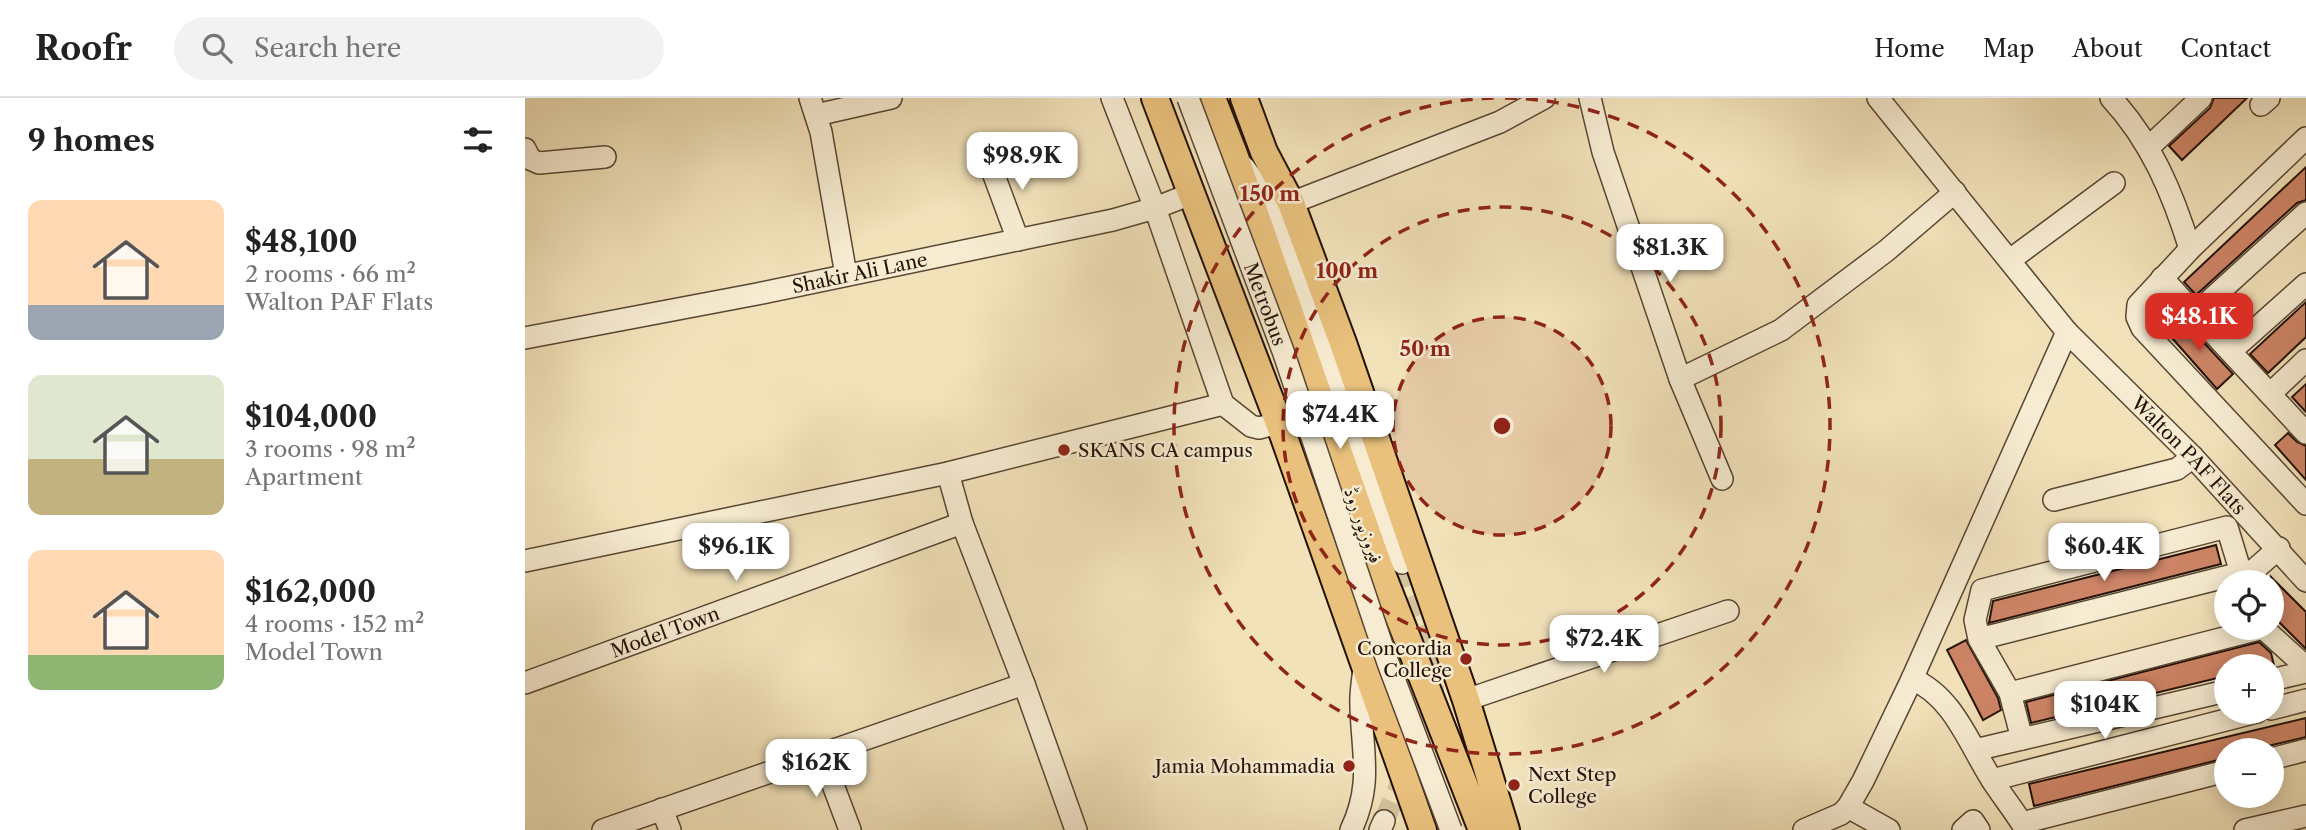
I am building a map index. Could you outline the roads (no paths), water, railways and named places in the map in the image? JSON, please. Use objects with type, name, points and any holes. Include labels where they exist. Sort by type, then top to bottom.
[{"type":"main road","name":"فیروزپور روڈ","points":[[1212,98],[1375,556],[1482,830]]},
{"type":"main road","name":"فیروزپور روڈ","points":[[1244,98],[1264,152],[1291,203],[1467,700],[1506,830]]},
{"type":"main road","points":[[1154,100],[1279,423],[1423,830]]},
{"type":"street","points":[[846,275],[813,107],[891,98]]},
{"type":"street","points":[[1112,98],[1155,208],[1223,404],[1251,426],[1266,428],[1279,423]]},
{"type":"street","name":"Metrobus","points":[[1188,98],[1283,351],[1388,663],[1451,830]]},
{"type":"street","points":[[1291,203],[1500,122],[1544,98]]},
{"type":"street","points":[[1590,98],[1603,152],[1680,379],[1722,479]]},
{"type":"street","name":"Walton PAF Flats","points":[[1878,98],[2067,332],[2193,457],[2304,575]]},
{"type":"street","points":[[2149,147],[2201,98]]},
{"type":"street","points":[[2119,101],[2149,147],[2176,204],[2190,249]]},
{"type":"street","points":[[2306,138],[2162,278],[2138,305],[2137,317],[2143,328],[2306,504]]},
{"type":"street","points":[[525,149],[530,159],[539,163],[605,157]]},
{"type":"street","points":[[1264,152],[1311,291],[1318,325]]},
{"type":"street","points":[[1234,154],[1264,195],[1318,325],[1402,563]]},
{"type":"street","points":[[988,159],[1018,240]]},
{"type":"street","points":[[2010,260],[2114,183]]},
{"type":"street","points":[[1680,379],[1781,330],[1886,251],[1955,192]]},
{"type":"street","name":"Shakir Ali Lane","points":[[525,338],[1018,240],[1155,208],[1191,194]]},
{"type":"street","points":[[2196,313],[2306,213]]},
{"type":"street","points":[[2162,278],[2306,433]]},
{"type":"street","points":[[2231,351],[2306,284]]},
{"type":"street","points":[[1804,830],[1841,814],[1848,807],[1912,679],[2067,332]]},
{"type":"street","points":[[2270,394],[2306,360]]},
{"type":"street","points":[[525,562],[948,473],[1223,404]]},
{"type":"street","points":[[2054,500],[2177,469],[2193,457]]},
{"type":"street","points":[[948,473],[962,523],[1076,830]]},
{"type":"street","name":"Model Town","points":[[525,683],[962,523]]},
{"type":"street","points":[[2022,739],[2010,693],[1979,639],[1975,620],[1982,590],[2227,527],[2240,570]]},
{"type":"street","points":[[2254,570],[2279,548]]},
{"type":"street","points":[[1979,639],[2214,585]]},
{"type":"street","points":[[1467,700],[1728,611]]},
{"type":"street","points":[[2010,693],[2216,640]]},
{"type":"street","points":[[2276,640],[2306,667]]},
{"type":"street","points":[[1351,830],[1359,814],[1365,789],[1365,741],[1360,705],[1364,660]]},
{"type":"street","points":[[2284,677],[2306,672]]},
{"type":"street","points":[[1912,679],[1935,692],[1948,707],[1992,780],[2024,826],[2214,774]]},
{"type":"street","points":[[603,830],[1024,684]]},
{"type":"street","points":[[1975,750],[2214,694]]},
{"type":"street","points":[[2284,706],[2306,700]]},
{"type":"street","points":[[1992,780],[2214,723]]},
{"type":"street","points":[[2284,756],[2306,750]]},
{"type":"street","points":[[821,753],[850,830]]},
{"type":"street","points":[[1848,807],[1890,830]]},
{"type":"street","points":[[662,809],[670,830]]},
{"type":"street","points":[[2245,830],[2306,816]]},
{"type":"street","points":[[1963,830],[1973,821],[1979,830]]},
{"type":"tunnel","points":[[1384,821],[1423,730],[1433,694],[1431,650],[1402,563]]},
{"type":"place","name":"SKANS CA campus","points":[[1064,450]]},
{"type":"place","name":"Concordia College","points":[[1466,659]]},
{"type":"place","name":"Jamia Mohammadia","points":[[1349,766]]},
{"type":"place","name":"Next Step College","points":[[1514,785]]}]
